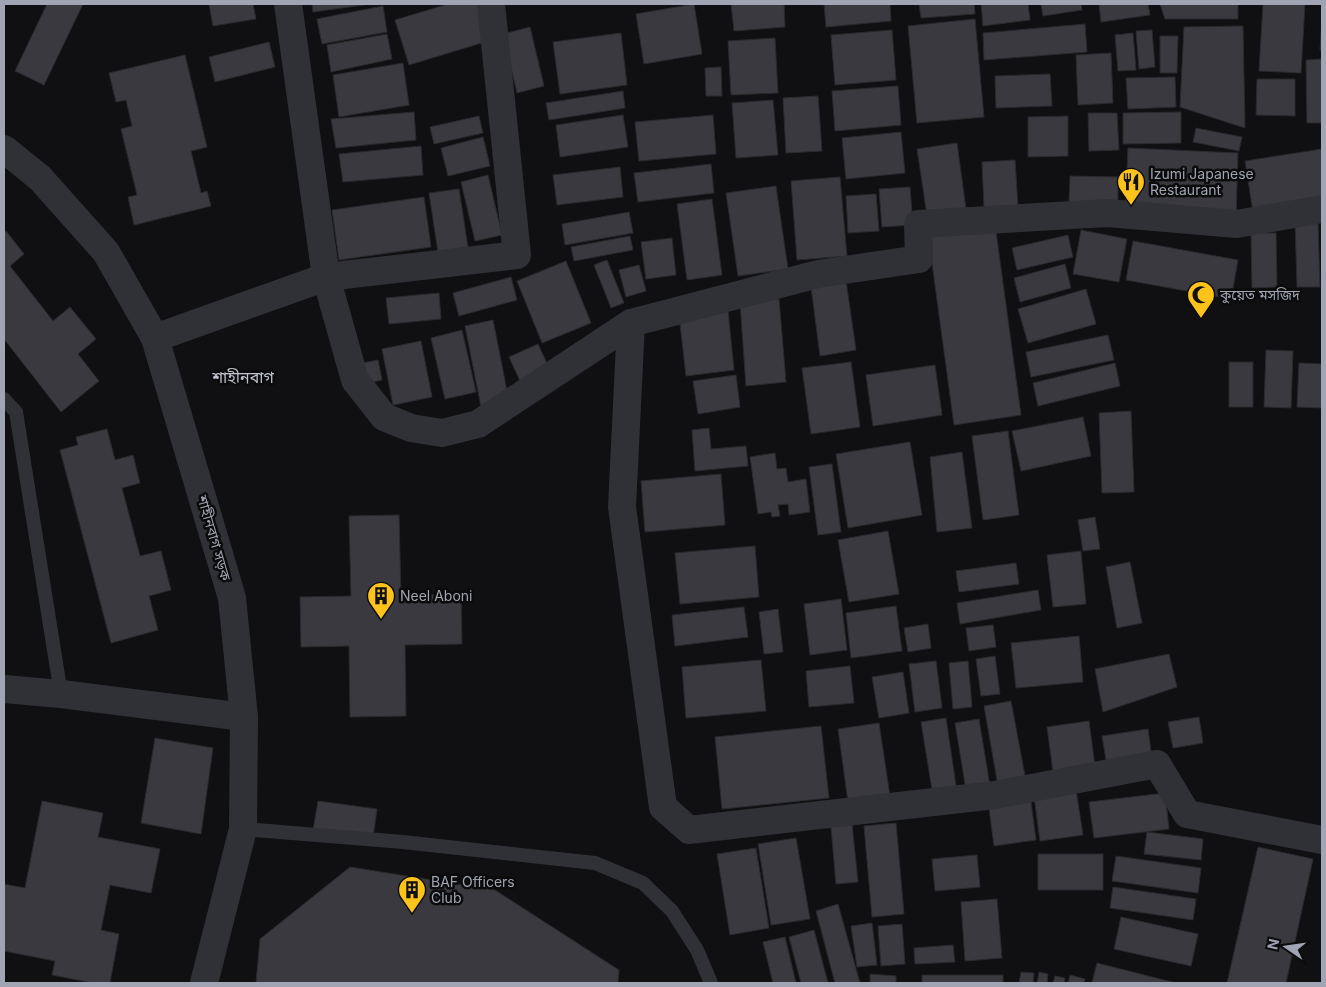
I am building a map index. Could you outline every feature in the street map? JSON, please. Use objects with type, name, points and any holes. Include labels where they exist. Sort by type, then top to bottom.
[{"type":"street","points":[[288,4],[326,278],[355,380],[384,417],[411,428],[442,433],[478,424],[631,323],[818,274],[919,259],[918,224],[1107,213],[1237,224],[1322,209]]},
{"type":"street","points":[[155,338],[326,278],[517,255],[491,4]]},
{"type":"street","name":"শাহীনবাগ সড়ক","points":[[4,149],[40,178],[106,252],[155,338],[232,598],[244,718],[243,829],[204,983]]},
{"type":"street","points":[[631,323],[622,507],[663,807],[689,830],[994,796],[1158,764],[1187,814],[1322,840]]},
{"type":"street","points":[[4,689],[61,694],[244,718]]},
{"type":"lane","points":[[4,399],[16,412],[61,694]]},
{"type":"lane","points":[[243,829],[403,842],[595,863],[643,884],[672,911],[697,950],[710,983]]},
{"type":"building","points":[[47,4],[83,4],[44,85],[15,71]]},
{"type":"building","points":[[209,4],[253,4],[256,19],[213,26]]},
{"type":"building","points":[[312,4],[371,4],[313,12]]},
{"type":"building","points":[[448,4],[477,4],[488,41],[409,65],[395,20]]},
{"type":"building","points":[[694,4],[702,54],[644,64],[636,14]]},
{"type":"building","points":[[731,4],[784,4],[785,27],[734,31]]},
{"type":"building","points":[[824,4],[890,4],[891,21],[826,27]]},
{"type":"building","points":[[919,4],[974,4],[975,14],[921,18]]},
{"type":"building","points":[[981,4],[1028,4],[1030,20],[983,26]]},
{"type":"building","points":[[1041,4],[1081,4],[1082,10],[1043,16]]},
{"type":"building","points":[[1099,4],[1148,4],[1150,15],[1101,22]]},
{"type":"building","points":[[1160,4],[1238,4],[1238,19],[1165,19]]},
{"type":"building","points":[[1263,4],[1305,4],[1301,73],[1259,71]]},
{"type":"building","points":[[383,6],[387,32],[322,44],[317,19]]},
{"type":"building","points":[[975,19],[984,117],[917,123],[908,26]]},
{"type":"building","points":[[1322,20],[1322,50],[1320,50]]},
{"type":"building","points":[[1085,24],[1087,52],[984,60],[983,33]]},
{"type":"building","points":[[1243,26],[1245,128],[1180,107],[1184,27]]},
{"type":"building","points":[[530,27],[544,86],[517,93],[503,34]]},
{"type":"building","points":[[892,30],[896,80],[835,85],[831,35]]},
{"type":"building","points":[[1152,30],[1155,67],[1139,69],[1136,31]]},
{"type":"building","points":[[621,33],[627,85],[560,94],[553,42]]},
{"type":"building","points":[[1133,33],[1136,70],[1118,71],[1115,35]]},
{"type":"building","points":[[387,34],[392,59],[331,72],[327,45]]},
{"type":"building","points":[[1160,36],[1178,36],[1177,73],[1160,73]]},
{"type":"building","points":[[775,38],[778,93],[731,95],[728,41]]},
{"type":"building","points":[[269,42],[275,67],[215,82],[209,57]]},
{"type":"building","points":[[1111,53],[1113,103],[1078,105],[1076,55]]},
{"type":"building","points":[[185,55],[207,147],[191,151],[201,193],[207,191],[211,206],[134,225],[128,197],[137,195],[121,129],[132,126],[126,100],[116,102],[109,73]]},
{"type":"building","points":[[1322,59],[1322,123],[1307,123],[1306,60]]},
{"type":"building","points":[[403,63],[409,105],[339,117],[333,75]]},
{"type":"building","points":[[721,67],[722,96],[706,96],[705,68]]},
{"type":"building","points":[[1050,74],[1052,106],[996,108],[995,76]]},
{"type":"building","points":[[1175,77],[1176,107],[1128,109],[1126,78]]},
{"type":"building","points":[[1257,79],[1295,79],[1295,116],[1256,115]]},
{"type":"building","points":[[898,86],[901,125],[835,131],[832,91]]},
{"type":"building","points":[[623,91],[625,108],[549,120],[546,103]]},
{"type":"building","points":[[818,96],[822,151],[786,153],[783,98]]},
{"type":"building","points":[[773,100],[778,155],[736,158],[732,103]]},
{"type":"building","points":[[414,112],[416,140],[336,148],[331,119]]},
{"type":"building","points":[[1181,112],[1181,143],[1123,144],[1123,113]]},
{"type":"building","points":[[1088,113],[1117,113],[1119,150],[1089,151]]},
{"type":"building","points":[[623,115],[628,147],[560,157],[556,125]]},
{"type":"building","points":[[713,115],[716,154],[639,161],[635,122]]},
{"type":"building","points":[[479,116],[483,133],[434,144],[430,127]]},
{"type":"building","points":[[1068,116],[1068,156],[1028,157],[1028,117]]},
{"type":"building","points":[[1196,128],[1242,137],[1239,151],[1193,142]]},
{"type":"building","points":[[901,132],[905,173],[846,179],[842,138]]},
{"type":"building","points":[[483,137],[490,166],[448,176],[441,148]]},
{"type":"building","points":[[957,143],[966,209],[927,215],[917,149]]},
{"type":"building","points":[[421,146],[423,175],[343,182],[339,154]]},
{"type":"building","points":[[1128,148],[1238,153],[1236,216],[1125,211]]},
{"type":"building","points":[[1322,149],[1322,201],[1253,212],[1245,161]]},
{"type":"building","points":[[1015,160],[1018,206],[984,208],[982,162]]},
{"type":"building","points":[[711,164],[714,193],[638,202],[634,173]]},
{"type":"building","points":[[620,167],[623,197],[557,205],[553,175]]},
{"type":"building","points":[[488,175],[502,235],[475,241],[461,182]]},
{"type":"building","points":[[1070,176],[1118,177],[1118,204],[1069,203]]},
{"type":"building","points":[[840,177],[847,256],[797,260],[791,181]]},
{"type":"building","points":[[776,186],[788,269],[738,276],[726,193]]},
{"type":"building","points":[[910,187],[913,225],[882,227],[879,189]]},
{"type":"building","points":[[459,189],[468,247],[438,252],[429,193]]},
{"type":"building","points":[[876,194],[879,231],[848,233],[846,196]]},
{"type":"building","points":[[424,197],[431,247],[339,260],[332,210]]},
{"type":"building","points":[[712,199],[722,275],[687,280],[677,204]]},
{"type":"building","points":[[629,212],[633,233],[565,245],[562,224]]},
{"type":"building","points":[[1318,222],[1320,287],[1297,287],[1295,223]]},
{"type":"building","points":[[995,224],[1021,415],[954,425],[928,234]]},
{"type":"building","points":[[1081,230],[1127,239],[1119,282],[1073,274]]},
{"type":"building","points":[[6,231],[24,254],[10,266],[53,321],[70,307],[96,339],[78,354],[99,381],[61,412],[4,339],[4,233]]},
{"type":"building","points":[[1251,233],[1276,233],[1277,287],[1252,288]]},
{"type":"building","points":[[1068,235],[1073,257],[1017,270],[1012,248]]},
{"type":"building","points":[[630,236],[633,250],[574,261],[571,247]]},
{"type":"building","points":[[672,238],[676,275],[646,279],[641,242]]},
{"type":"building","points":[[1133,241],[1238,260],[1231,299],[1126,280]]},
{"type":"building","points":[[607,260],[624,303],[611,308],[594,265]]},
{"type":"building","points":[[566,261],[591,323],[542,343],[517,281]]},
{"type":"building","points":[[1065,264],[1071,288],[1020,302],[1014,278]]},
{"type":"building","points":[[639,265],[646,291],[626,297],[619,270]]},
{"type":"building","points":[[845,274],[856,350],[820,356],[810,279]]},
{"type":"building","points":[[511,277],[517,300],[459,316],[453,293]]},
{"type":"building","points":[[1086,289],[1096,324],[1028,343],[1018,309]]},
{"type":"building","points":[[439,293],[441,319],[389,324],[386,298]]},
{"type":"building","points":[[779,299],[786,382],[746,386],[740,302]]},
{"type":"building","points":[[728,310],[734,370],[686,376],[679,315]]},
{"type":"building","points":[[493,320],[509,401],[481,407],[465,326]]},
{"type":"building","points":[[462,330],[476,392],[445,399],[431,338]]},
{"type":"building","points":[[1108,335],[1114,360],[1031,377],[1026,352]]},
{"type":"building","points":[[421,341],[432,397],[393,405],[382,349]]},
{"type":"building","points":[[538,344],[550,370],[521,383],[509,357]]},
{"type":"building","points":[[1266,350],[1293,351],[1291,408],[1264,407]]},
{"type":"building","points":[[378,360],[382,380],[367,383],[363,363]]},
{"type":"building","points":[[851,362],[860,427],[811,434],[802,368]]},
{"type":"building","points":[[1229,362],[1253,362],[1253,407],[1229,407]]},
{"type":"building","points":[[1115,363],[1120,386],[1038,406],[1033,383]]},
{"type":"building","points":[[1299,363],[1322,364],[1322,408],[1297,407]]},
{"type":"building","points":[[935,365],[942,415],[873,426],[866,375]]},
{"type":"building","points":[[736,375],[740,407],[698,414],[693,381]]},
{"type":"building","points":[[1131,411],[1134,492],[1102,493],[1099,413]]},
{"type":"building","points":[[1083,417],[1091,456],[1021,471],[1012,431]]},
{"type":"building","points":[[709,428],[711,449],[746,446],[748,466],[695,471],[692,430]]},
{"type":"building","points":[[107,429],[115,460],[133,455],[140,483],[122,488],[140,556],[161,551],[171,590],[149,596],[158,630],[111,643],[60,450],[78,445],[76,437]]},
{"type":"building","points":[[1008,431],[1019,515],[983,520],[972,436]]},
{"type":"building","points":[[910,442],[922,515],[848,528],[836,454]]},
{"type":"building","points":[[962,452],[972,528],[937,532],[930,457]]},
{"type":"building","points":[[775,453],[777,469],[786,468],[788,482],[806,479],[810,512],[789,515],[788,504],[778,505],[780,516],[772,517],[771,512],[758,514],[750,457]]},
{"type":"building","points":[[832,464],[841,532],[818,535],[809,467]]},
{"type":"building","points":[[721,474],[725,525],[645,532],[641,481]]},
{"type":"building","name":"Neel Aboni","points":[[399,515],[401,596],[461,594],[462,644],[405,645],[406,716],[350,717],[349,646],[301,647],[300,597],[351,596],[349,516]]},
{"type":"building","points":[[1095,517],[1100,549],[1083,551],[1078,520]]},
{"type":"building","points":[[888,531],[899,594],[849,602],[838,540]]},
{"type":"building","points":[[755,546],[759,597],[680,604],[675,553]]},
{"type":"building","points":[[1081,551],[1086,604],[1053,607],[1047,555]]},
{"type":"building","points":[[1130,562],[1142,623],[1117,628],[1106,567]]},
{"type":"building","points":[[1016,563],[1019,584],[959,592],[956,571]]},
{"type":"building","points":[[1038,590],[1041,610],[960,624],[957,603]]},
{"type":"building","points":[[841,599],[847,650],[810,655],[804,604]]},
{"type":"building","points":[[896,606],[902,651],[851,658],[846,613]]},
{"type":"building","points":[[744,607],[748,637],[675,646],[672,615]]},
{"type":"building","points":[[778,609],[783,652],[764,654],[759,612]]},
{"type":"building","points":[[928,624],[931,648],[908,652],[904,628]]},
{"type":"building","points":[[993,625],[996,647],[969,651],[966,628]]},
{"type":"building","points":[[1079,636],[1083,682],[1016,688],[1011,643]]},
{"type":"building","points":[[1169,654],[1177,687],[1103,712],[1095,669]]},
{"type":"building","points":[[995,656],[1000,694],[981,696],[976,659]]},
{"type":"building","points":[[761,660],[766,711],[686,718],[682,667]]},
{"type":"building","points":[[936,661],[942,708],[915,712],[909,664]]},
{"type":"building","points":[[968,661],[972,707],[953,709],[949,663]]},
{"type":"building","points":[[850,666],[854,703],[809,707],[806,671]]},
{"type":"building","points":[[903,672],[909,713],[879,718],[872,677]]},
{"type":"building","points":[[1011,701],[1026,781],[998,786],[984,706]]},
{"type":"building","points":[[1199,717],[1203,743],[1173,748],[1168,722]]},
{"type":"building","points":[[946,718],[957,792],[933,796],[921,722]]},
{"type":"building","points":[[979,719],[990,786],[966,790],[955,723]]},
{"type":"building","points":[[1089,721],[1095,766],[1053,772],[1047,727]]},
{"type":"building","points":[[879,723],[890,796],[848,802],[838,729]]},
{"type":"building","points":[[821,726],[829,798],[722,809],[715,737]]},
{"type":"building","points":[[1148,729],[1152,759],[1107,766],[1102,736]]},
{"type":"building","points":[[155,738],[213,748],[201,834],[141,823]]},
{"type":"building","points":[[1076,790],[1083,835],[1040,841],[1034,796]]},
{"type":"building","points":[[1165,793],[1169,829],[1094,838],[1089,802]]},
{"type":"building","points":[[1030,795],[1036,840],[994,846],[988,801]]},
{"type":"building","points":[[42,801],[103,813],[98,837],[160,849],[151,893],[110,885],[101,930],[119,934],[110,983],[93,983],[52,975],[55,961],[4,951],[4,884],[25,888]]},
{"type":"building","points":[[318,801],[377,809],[373,838],[313,830]]},
{"type":"building","points":[[851,814],[858,882],[836,884],[830,816]]},
{"type":"building","points":[[896,823],[904,914],[872,917],[864,826]]},
{"type":"building","points":[[1147,832],[1203,839],[1201,860],[1144,854]]},
{"type":"building","points":[[796,838],[810,919],[771,925],[758,844]]},
{"type":"building","points":[[1258,847],[1313,859],[1286,983],[1227,983]]},
{"type":"building","points":[[756,848],[769,928],[730,935],[717,854]]},
{"type":"building","points":[[1038,854],[1103,854],[1103,890],[1038,890]]},
{"type":"building","points":[[977,855],[980,887],[935,891],[932,859]]},
{"type":"building","points":[[1116,856],[1201,868],[1198,893],[1112,881]]},
{"type":"building","name":"BAF Officers Club","points":[[350,867],[495,890],[619,970],[618,983],[256,983],[260,939]]},
{"type":"building","points":[[1113,887],[1196,899],[1193,920],[1110,908]]},
{"type":"building","points":[[997,899],[1002,958],[965,961],[961,902]]},
{"type":"building","points":[[838,904],[860,983],[835,983],[816,911]]},
{"type":"building","points":[[1121,917],[1198,934],[1191,966],[1114,949]]},
{"type":"building","points":[[872,923],[877,965],[857,967],[851,926]]},
{"type":"building","points":[[902,924],[905,964],[881,966],[878,926]]},
{"type":"building","points":[[814,930],[828,983],[801,983],[789,937]]},
{"type":"building","points":[[785,937],[796,983],[773,983],[763,942]]},
{"type":"building","points":[[953,945],[955,962],[915,964],[914,948]]},
{"type":"building","points":[[1097,963],[1176,983],[1092,983]]},
{"type":"building","points":[[1021,972],[1034,973],[1033,983],[1019,983]]},
{"type":"building","points":[[1039,972],[1048,974],[1047,983],[1037,983]]},
{"type":"building","points":[[870,974],[896,976],[896,983],[870,983]]},
{"type":"building","points":[[922,975],[1003,975],[1003,983],[922,983]]},
{"type":"building","points":[[1070,975],[1085,979],[1084,983],[1068,983]]},
{"type":"building","points":[[1055,976],[1065,978],[1064,983],[1053,983]]},
{"type":"place","name":"Izumi Japanese Restaurant","points":[[1131,206]]},
{"type":"place","name":"কুয়েত মসজিদ","points":[[1201,319]]},
{"type":"place","name":"Neel Aboni","points":[[381,620]]},
{"type":"place","name":"BAF Officers Club","points":[[412,914]]},
{"type":"district","name":"শাহীনবাগ","points":[[243,377]]}]
